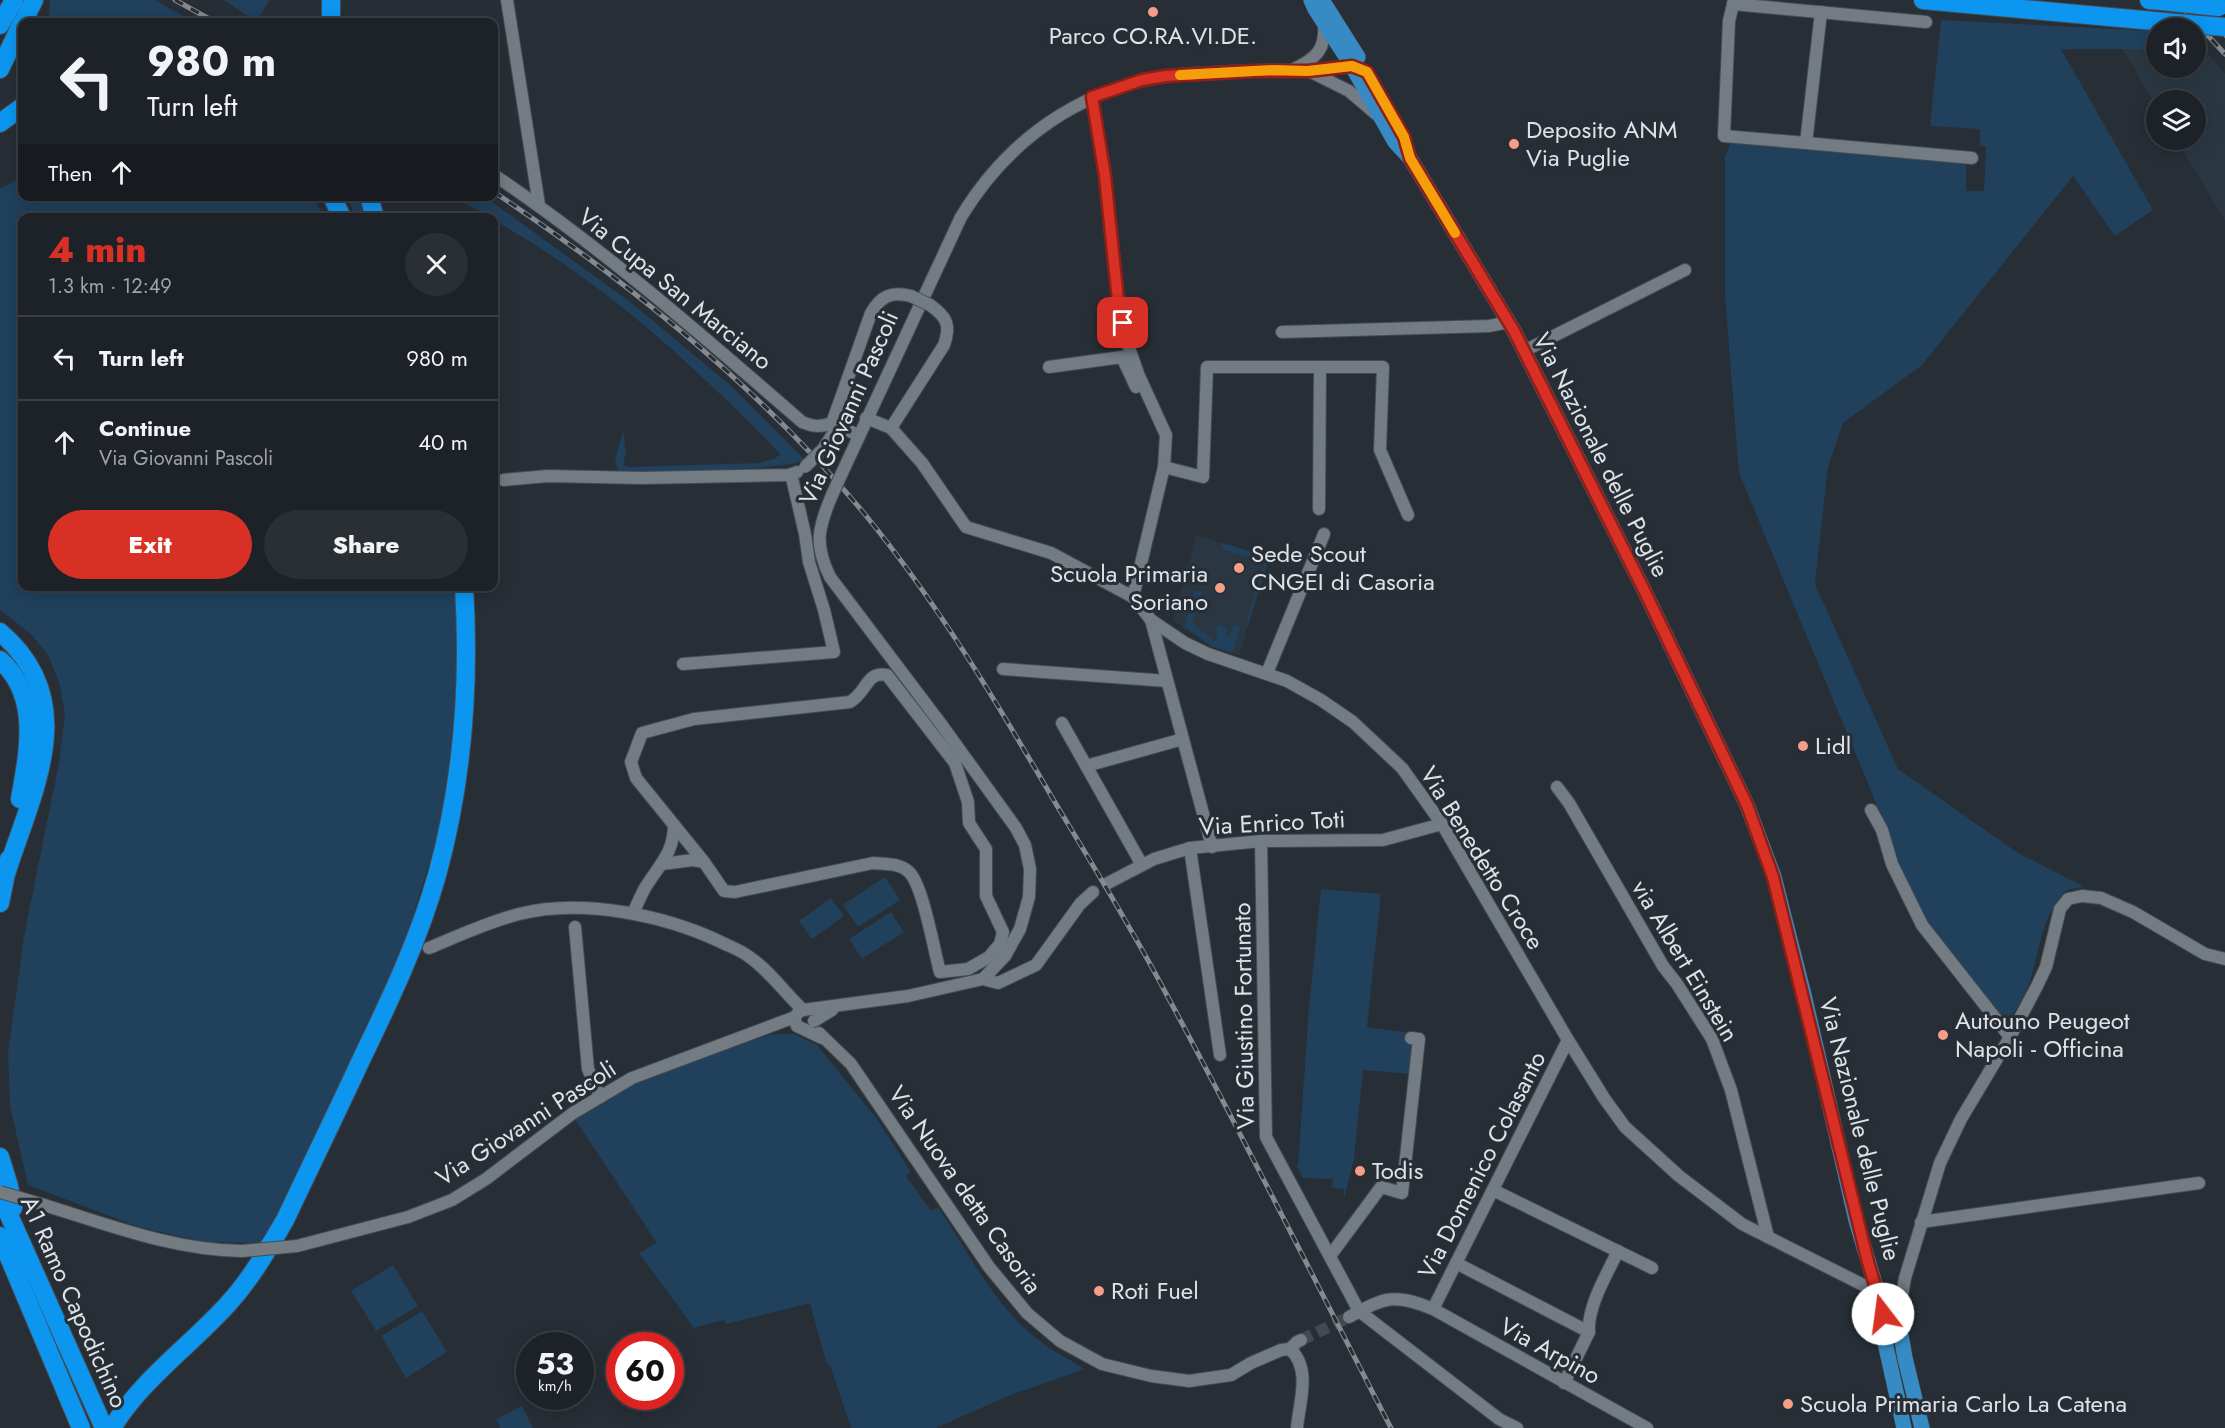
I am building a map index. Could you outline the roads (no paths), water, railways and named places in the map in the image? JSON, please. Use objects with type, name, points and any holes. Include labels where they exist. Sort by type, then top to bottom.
[{"type":"highway","points":[[0,25],[14,0]]},
{"type":"highway","points":[[25,18],[34,0]]},
{"type":"highway","points":[[331,0],[331,18]]},
{"type":"highway","points":[[1923,0],[2225,27]]},
{"type":"highway","points":[[2155,1],[2222,7]]},
{"type":"highway","points":[[0,69],[18,33]]},
{"type":"highway","points":[[0,123],[18,110]]},
{"type":"highway","points":[[112,1428],[134,1397],[230,1303],[264,1257],[290,1210],[402,972],[437,875],[459,769],[465,717],[464,591]]},
{"type":"highway","points":[[0,632],[20,651],[34,674],[43,698],[46,724],[37,776],[7,871]]},
{"type":"highway","points":[[0,660],[20,689],[27,704],[29,720],[27,752],[0,903]]},
{"type":"highway","points":[[0,1157],[9,1186],[8,1234]]},
{"type":"highway","name":"A1 Ramo Capodichino","points":[[0,1193],[8,1234],[81,1428]]},
{"type":"highway","name":"A1 Ramo Capodichino","points":[[8,1234],[104,1428]]},
{"type":"main road","name":"Via Nazionale delle Puglie","points":[[1311,0],[1324,22],[1359,67],[1395,142],[1410,158],[1509,322],[1645,592],[1750,813],[1776,888],[1856,1220],[1888,1315]]},
{"type":"main road","name":"Via Nazionale delle Puglie","points":[[1322,0],[1359,67],[1404,137],[1410,158]]},
{"type":"main road","points":[[1888,1315],[1887,1354],[1904,1428]]},
{"type":"main road","points":[[1888,1315],[1905,1358],[1922,1428]]},
{"type":"main road","points":[[1887,1354],[1894,1349],[1905,1358]]},
{"type":"street","points":[[507,0],[539,205]]},
{"type":"street","points":[[1926,22],[1733,2],[1729,21],[1724,136],[1972,158]]},
{"type":"street","points":[[1806,143],[1821,12]]},
{"type":"street","points":[[1293,70],[1309,61],[1321,50],[1325,35],[1324,22]]},
{"type":"street","points":[[1308,71],[1359,67]]},
{"type":"street","points":[[1326,78],[1347,76],[1359,67]]},
{"type":"street","points":[[1308,71],[1326,78],[1358,97],[1384,121]]},
{"type":"street","name":"Via Giovanni Pascoli","points":[[0,1193],[186,1247],[242,1251],[297,1246],[408,1217],[452,1200],[486,1179],[573,1113],[632,1078],[757,1031],[839,1007],[908,996],[984,979],[1005,956],[1020,929],[1029,897],[1030,869],[1024,845],[1016,828],[960,750],[830,577],[821,555],[818,532],[821,520],[949,238],[972,197],[996,167],[1031,134],[1092,97],[1142,80],[1166,76],[1308,71]]},
{"type":"street","points":[[1092,97],[1105,176],[1118,300],[1128,345],[1166,435],[1164,467],[1134,597]]},
{"type":"street","name":"Via Cupa San Marciano","points":[[498,178],[539,205],[683,319],[802,422],[821,427],[835,425]]},
{"type":"street","points":[[1524,351],[1684,270]]},
{"type":"street","points":[[503,480],[548,476],[642,478],[791,474],[805,467],[823,449],[835,425],[876,306],[885,296],[892,294],[911,296],[930,305],[939,311],[948,330],[944,345],[891,429]]},
{"type":"street","points":[[1282,332],[1489,326],[1509,322]]},
{"type":"street","points":[[1049,367],[1122,357],[1141,400],[1158,419]]},
{"type":"street","points":[[1164,467],[1203,477],[1207,367],[1383,368],[1380,450],[1408,515]]},
{"type":"street","points":[[1319,509],[1320,367]]},
{"type":"street","name":"Via Benedetto Croce","points":[[866,418],[891,429],[922,463],[966,527],[1051,553],[1134,597],[1151,620],[1185,643],[1208,654],[1287,681],[1321,700],[1353,722],[1402,768],[1442,825],[1568,1041],[1625,1127],[1679,1176],[1742,1224],[1768,1237],[1888,1315]]},
{"type":"street","points":[[835,425],[858,435]]},
{"type":"street","points":[[683,664],[834,651],[809,562],[791,474]]},
{"type":"street","points":[[1267,674],[1324,534]]},
{"type":"street","points":[[1151,620],[1212,846]]},
{"type":"street","points":[[1003,669],[1167,681]]},
{"type":"street","points":[[878,673],[887,675],[955,763],[968,802],[969,823],[986,849],[986,896],[1003,932],[1000,944],[989,957],[968,969],[940,972],[918,886],[909,871],[893,864],[873,863],[735,892],[724,891],[704,862],[636,778],[631,762],[642,733],[693,719],[850,702],[861,695],[873,676],[878,673]]},
{"type":"street","points":[[1062,723],[1142,865]]},
{"type":"street","points":[[1086,766],[1183,740]]},
{"type":"street","name":"via Albert Einstein","points":[[1557,787],[1569,803],[1663,966],[1712,1039],[1731,1090],[1768,1237]]},
{"type":"street","points":[[1871,810],[1882,830],[1892,864],[1918,924],[2010,1037]]},
{"type":"street","points":[[633,913],[645,889],[670,850],[674,838],[674,825]]},
{"type":"street","name":"Via Enrico Toti","points":[[1108,883],[1142,865],[1190,848],[1261,841],[1383,840],[1442,825]]},
{"type":"street","name":"Via Giustino Fortunato","points":[[1261,841],[1266,1137],[1330,1256],[1354,1314]]},
{"type":"street","points":[[1190,848],[1220,1055]]},
{"type":"street","points":[[662,864],[685,860],[704,862]]},
{"type":"street","points":[[984,979],[998,983],[1036,965],[1080,904],[1093,892]]},
{"type":"street","points":[[1888,1315],[1903,1298],[1905,1278],[1940,1163],[1961,1119],[2010,1037],[2037,986],[2046,967],[2060,909],[2068,899],[2082,896],[2101,898],[2133,912],[2205,954],[2225,959]]},
{"type":"street","name":"Via Nuova detta Casoria","points":[[429,948],[474,929],[520,914],[565,908],[633,913],[662,920],[710,937],[747,955],[769,973],[793,1001],[803,1019],[851,1064],[989,1268],[1027,1313],[1060,1341],[1102,1364],[1150,1376],[1189,1381],[1231,1375],[1281,1350],[1290,1349]]},
{"type":"street","points":[[575,927],[588,1069],[600,1097]]},
{"type":"street","points":[[1330,1256],[1381,1187],[1402,1193],[1419,1039],[1411,1038]]},
{"type":"street","name":"Via Domenico Colasanto","points":[[1433,1309],[1568,1041]]},
{"type":"street","points":[[1921,1222],[2199,1183]]},
{"type":"street","points":[[1493,1190],[1652,1268]]},
{"type":"street","points":[[1564,1383],[1589,1332],[1588,1323],[1600,1289],[1618,1251]]},
{"type":"street","points":[[1456,1263],[1589,1332]]},
{"type":"street","name":"Via Arpino","points":[[1354,1314],[1371,1304],[1391,1299],[1409,1299],[1433,1309],[1647,1428]]},
{"type":"street","points":[[1354,1314],[1499,1419],[1517,1428]]},
{"type":"street","points":[[1297,1428],[1304,1386],[1297,1358],[1290,1349],[1301,1340]]},
{"type":"tunnel","points":[[1301,1340],[1349,1317]]},
{"type":"railway","points":[[175,0],[208,18]]},
{"type":"railway","points":[[2175,0],[2225,54]]},
{"type":"railway","points":[[2193,0],[2225,35]]},
{"type":"railway","points":[[498,195],[594,262],[643,300],[736,380],[823,466],[863,512],[916,582],[989,691],[1137,940],[1391,1428]]},
{"type":"place","name":"Parco CO.RA.VI.DE.","points":[[1153,12]]},
{"type":"place","name":"Deposito ANM Via Puglie","points":[[1514,144]]},
{"type":"place","name":"Sede Scout CNGEI di Casoria","points":[[1239,568]]},
{"type":"place","name":"Scuola Primaria Soriano","points":[[1220,588]]},
{"type":"place","name":"Lidl","points":[[1803,746]]},
{"type":"place","name":"Autouno Peugeot Napoli - Officina","points":[[1943,1035]]},
{"type":"place","name":"Todis","points":[[1360,1171]]},
{"type":"place","name":"Roti Fuel","points":[[1099,1291]]},
{"type":"place","name":"Scuola Primaria Carlo La Catena","points":[[1788,1404]]}]
